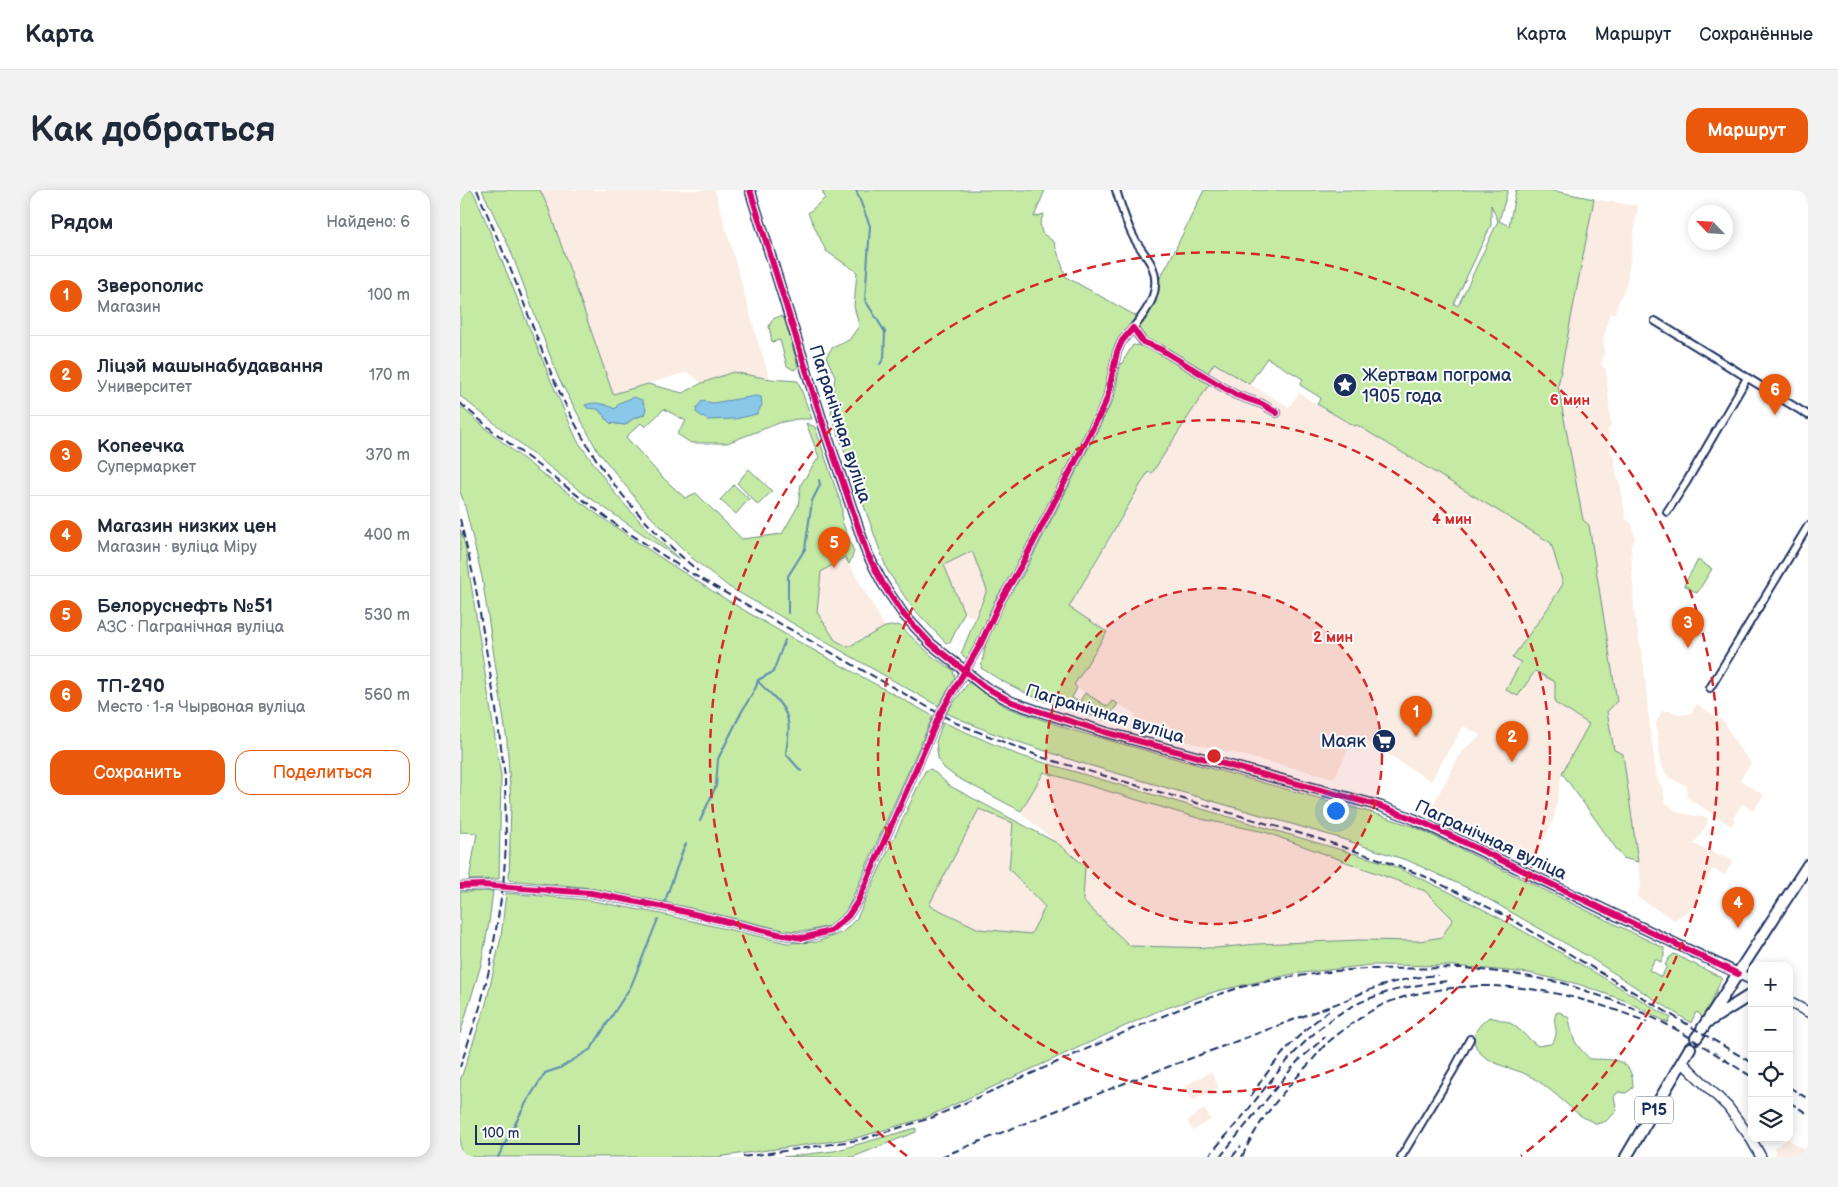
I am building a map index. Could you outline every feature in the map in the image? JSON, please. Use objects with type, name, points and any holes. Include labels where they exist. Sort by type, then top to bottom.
[{"type":"main road","points":[[1748,997],[1701,1031],[1808,865]]},
{"type":"main road","name":"Р15","points":[[1626,1157],[1690,1048]]},
{"type":"street","name":"Пагранічная вуліца","points":[[750,190],[823,424],[867,553],[883,584],[904,616],[931,644],[965,672],[985,687],[1005,698],[1035,710],[1105,732],[1380,806],[1414,819],[1748,978]]},
{"type":"street","points":[[460,886],[482,885],[591,893],[669,908],[778,934],[803,938],[830,931],[848,916],[858,902],[940,714],[965,672],[1100,414],[1107,398],[1117,352],[1122,341],[1146,312],[1154,297],[1155,279],[1151,265],[1132,234],[1116,190]]},
{"type":"street","points":[[1655,321],[1808,415]]},
{"type":"street","points":[[1133,328],[1143,342],[1160,349],[1236,395],[1262,404],[1277,413]]},
{"type":"street","points":[[1667,512],[1688,481],[1746,378]]},
{"type":"street","points":[[1710,688],[1808,526]]},
{"type":"street","points":[[1793,1004],[1808,1012]]},
{"type":"street","points":[[1401,1157],[1470,1039]]},
{"type":"street","points":[[1682,1062],[1728,1107],[1750,1137],[1761,1157]]},
{"type":"shaded area","points":[[534,190],[715,190],[770,379],[733,372],[702,383],[688,372],[613,394]]},
{"type":"shaded area","points":[[1594,199],[1638,206],[1627,282],[1614,314],[1610,313],[1603,341],[1605,349],[1601,365],[1606,369],[1611,426],[1608,429],[1611,452],[1614,456],[1617,478],[1620,482],[1626,519],[1632,524],[1635,539],[1631,546],[1634,610],[1644,667],[1657,780],[1663,788],[1665,802],[1679,813],[1708,818],[1707,825],[1694,844],[1733,861],[1725,875],[1712,869],[1695,907],[1674,920],[1637,897],[1641,883],[1623,755],[1614,750],[1607,712],[1589,525],[1583,521],[1558,386]]},
{"type":"shaded area","points":[[1214,363],[1289,407],[1299,393],[1354,426],[1357,425],[1551,543],[1563,584],[1513,657],[1521,662],[1518,695],[1535,671],[1555,682],[1555,703],[1589,724],[1562,773],[1554,818],[1535,858],[1430,810],[1462,751],[1481,735],[1463,726],[1431,781],[1366,741],[1360,751],[1350,746],[1334,778],[1131,728],[1136,714],[1112,701],[1109,707],[1074,686],[1069,608],[1149,472],[1152,473],[1211,381],[1207,377]]},
{"type":"shaded area","points":[[972,550],[987,590],[975,618],[964,613],[944,565]]},
{"type":"shaded area","points":[[845,557],[885,627],[848,647],[835,640],[817,612],[821,572]]},
{"type":"shaded area","points":[[1697,704],[1724,722],[1737,745],[1751,763],[1740,780],[1764,795],[1753,811],[1742,804],[1733,818],[1735,820],[1731,826],[1686,797],[1687,786],[1669,778],[1661,765],[1656,724],[1662,711],[1670,711],[1682,715],[1691,713]]},
{"type":"shaded area","points":[[1044,772],[1201,819],[1265,832],[1425,891],[1453,919],[1442,937],[1419,941],[1361,940],[1257,944],[1216,948],[1130,946],[1083,901],[1085,866],[1024,816],[1021,811]]},
{"type":"shaded area","points":[[979,809],[1013,823],[1009,869],[1045,907],[1031,934],[979,929],[929,905]]},
{"type":"shaded area","points":[[1211,1072],[1219,1087],[1192,1101],[1184,1086]]},
{"type":"shaded area","points":[[1204,1109],[1211,1119],[1193,1131],[1187,1121]]},
{"type":"shaded area","points":[[1783,1142],[1793,1142],[1808,1152],[1808,1157],[1777,1157],[1774,1148]]},
{"type":"green space","points":[[460,190],[472,190],[475,195],[577,440],[617,496],[650,532],[679,559],[580,491],[460,396]]},
{"type":"green space","points":[[482,190],[540,190],[548,207],[613,394],[648,384],[683,393],[702,383],[733,372],[770,379],[798,381],[812,419],[782,422],[727,443],[691,443],[677,434],[686,421],[664,409],[645,427],[641,423],[626,437],[661,476],[685,498],[696,493],[742,539],[782,534],[798,506],[801,484],[819,457],[806,423],[815,427],[842,507],[842,521],[854,552],[849,564],[845,557],[821,572],[817,612],[835,640],[848,647],[885,627],[899,625],[932,656],[953,670],[955,679],[938,706],[729,587],[692,558],[648,514],[597,450],[558,377],[510,249]],"holes":[[[598,409],[615,409],[644,415],[634,418],[625,425],[610,423]]]},
{"type":"green space","points":[[822,190],[1045,190],[1034,217],[1044,214],[1040,223],[1042,233],[1054,242],[1066,277],[1138,317],[1169,262],[1204,190],[1508,190],[1499,221],[1509,226],[1516,190],[1550,190],[1594,199],[1558,386],[1583,520],[1589,525],[1617,701],[1607,712],[1614,750],[1623,754],[1638,862],[1623,858],[1562,773],[1589,724],[1555,703],[1555,682],[1535,671],[1518,696],[1506,690],[1521,662],[1512,658],[1563,584],[1551,543],[1357,425],[1354,426],[1317,404],[1321,398],[1300,385],[1303,379],[1267,358],[1249,384],[1214,363],[1208,373],[1162,346],[1128,334],[1115,360],[1107,396],[1017,568],[995,600],[976,645],[967,659],[961,654],[987,590],[972,551],[944,565],[964,613],[950,643],[946,643],[911,606],[887,570],[831,414],[835,376],[826,357],[832,348],[849,340],[859,326],[854,306],[857,272],[826,251],[808,213],[825,198]],"holes":[[[1491,205],[1498,221],[1458,306],[1454,304],[1491,225]]]},
{"type":"green space","points":[[780,316],[785,318],[798,367],[794,370],[787,366],[780,340],[772,342],[769,326],[773,319]]},
{"type":"green space","points":[[1133,345],[1164,354],[1210,383],[1152,473],[1148,472],[1069,607],[1107,632],[1074,685],[1077,688],[1072,698],[1079,702],[1085,693],[1108,707],[1112,701],[1118,704],[1106,720],[1038,699],[981,668],[986,643],[1003,602],[1023,575],[1114,398],[1120,366]]},
{"type":"green space","points":[[460,406],[486,429],[568,493],[681,571],[774,628],[933,716],[846,912],[830,926],[808,931],[787,931],[682,906],[582,887],[509,880],[511,803],[507,741],[482,577],[460,492]]},
{"type":"green space","points":[[749,469],[772,491],[758,505],[737,483]]},
{"type":"green space","points":[[734,485],[749,499],[736,514],[720,500]]},
{"type":"green space","points":[[460,529],[465,545],[501,776],[499,879],[469,880],[477,833],[460,832]]},
{"type":"green space","points":[[1698,560],[1712,569],[1697,593],[1684,585]]},
{"type":"green space","points":[[969,682],[1008,708],[1075,731],[1373,813],[1415,827],[1664,948],[1664,956],[1661,962],[1655,959],[1649,970],[1661,977],[1667,966],[1665,965],[1674,954],[1722,978],[1703,1020],[1700,1014],[1696,1012],[1691,1023],[1589,957],[1476,892],[1409,861],[1336,837],[1078,762],[992,733],[946,713]]},
{"type":"green space","points":[[943,722],[1018,755],[1386,863],[1423,879],[1496,916],[1671,1018],[1668,1023],[1626,1001],[1578,984],[1529,973],[1454,966],[1371,965],[1293,974],[1217,991],[1158,1011],[925,1118],[856,1138],[717,1157],[460,1157],[460,1081],[486,1004],[501,937],[506,893],[588,900],[661,914],[787,943],[817,942],[843,932],[857,918],[925,771],[931,769],[950,786],[1057,843],[1085,866],[1083,901],[1130,946],[1216,948],[1257,944],[1361,940],[1419,941],[1442,937],[1453,919],[1425,891],[1265,832],[1201,819],[1044,772],[1021,811],[956,777],[944,768],[938,758],[936,742]],"holes":[[[979,809],[1013,823],[1009,869],[1045,907],[1031,934],[979,929],[929,905]]]},
{"type":"green space","points":[[493,891],[481,965],[460,1034],[460,892]]},
{"type":"green space","points":[[1560,1012],[1569,1018],[1575,1041],[1590,1059],[1614,1060],[1625,1065],[1630,1070],[1633,1088],[1626,1093],[1618,1092],[1614,1097],[1617,1111],[1606,1121],[1597,1124],[1582,1116],[1536,1080],[1485,1057],[1477,1049],[1474,1039],[1476,1031],[1489,1017],[1513,1025],[1538,1046],[1551,1044],[1556,1036],[1556,1013]]},
{"type":"green space","points":[[916,1128],[916,1132],[853,1157],[783,1157],[834,1151]]},
{"type":"water","points":[[756,396],[761,397],[762,405],[757,414],[735,419],[707,420],[696,412],[697,407],[702,401],[713,403]]},
{"type":"water","points":[[634,397],[642,400],[646,409],[644,415],[634,418],[625,425],[610,423],[598,409],[587,408],[585,405],[593,403],[615,409],[619,403]]},
{"type":"waterway","points":[[856,190],[870,226],[865,300],[885,332],[884,358],[880,364]]},
{"type":"waterway","points":[[788,613],[788,576],[805,549],[812,501],[820,485],[819,480]]},
{"type":"waterway","points":[[700,821],[716,786],[718,759],[758,680],[773,672],[785,640]]},
{"type":"waterway","points":[[758,681],[775,698],[787,716],[789,728],[786,754],[801,771]]},
{"type":"waterway","points":[[665,901],[686,844]]},
{"type":"waterway","points":[[498,1157],[526,1103],[545,1073],[560,1068],[591,1049],[631,986],[658,919]]},
{"type":"railway","points":[[477,190],[517,284],[557,386],[578,429],[603,469],[624,497],[659,536],[698,571]]},
{"type":"railway","points":[[460,403],[493,431],[615,524],[687,571],[956,723],[1044,758],[1319,839],[1424,876],[1506,916],[1748,1061]]},
{"type":"railway","points":[[460,519],[475,583],[496,709],[505,777],[506,845],[503,887],[490,966],[480,1007],[460,1067]]},
{"type":"railway","points":[[743,1157],[859,1140],[931,1118],[1194,1003],[1241,987],[1284,978],[1336,971],[1465,968],[1563,983],[1626,1005],[1660,1021],[1681,1032],[1748,1074]]},
{"type":"railway","points":[[1345,1001],[1390,983],[1438,975]]},
{"type":"railway","points":[[1208,1157],[1284,1065],[1327,1023],[1359,1003],[1392,991],[1448,981]]},
{"type":"railway","points":[[1242,1157],[1255,1132],[1270,1110],[1325,1045],[1371,1011],[1401,998],[1424,992],[1460,987],[1514,987],[1568,996],[1595,1003],[1647,1022]]},
{"type":"railway","points":[[941,1157],[1125,1083],[1349,999]]},
{"type":"railway","points":[[1251,1096],[1268,1071],[1287,1049],[1307,1028],[1330,1010]]},
{"type":"railway","points":[[1220,1157],[1297,1062],[1325,1037]]},
{"type":"railway","points":[[1793,1090],[1808,1099]]},
{"type":"railway","points":[[1793,1105],[1808,1114]]},
{"type":"railway","points":[[1232,1157],[1241,1146]]},
{"type":"cycle path","points":[[750,190],[823,424],[867,553],[883,584],[904,615],[931,644],[985,687],[1012,702],[1105,732],[1380,806],[1424,823],[1738,974]]},
{"type":"cycle path","points":[[460,886],[482,885],[591,893],[669,908],[778,934],[803,938],[830,931],[848,916],[858,901],[940,714],[980,645],[1000,602],[1021,566],[1100,414],[1107,399],[1117,352],[1122,341],[1133,328],[1143,342],[1160,349],[1236,395],[1262,404],[1277,413]]},
{"type":"place","name":"Жертвам погрома 1905 года","points":[[1345,385]]},
{"type":"place","name":"ТП-290","points":[[1775,415]]},
{"type":"place","name":"Белоруснефть №51","points":[[834,568]]},
{"type":"place","name":"Копеечка","points":[[1688,648]]},
{"type":"place","name":"Зверополис","points":[[1416,737]]},
{"type":"place","name":"Маяк","points":[[1384,741]]},
{"type":"place","name":"Ліцэй машынабудавання","points":[[1512,762]]},
{"type":"place","name":"Магазин низких цен","points":[[1738,928]]}]
